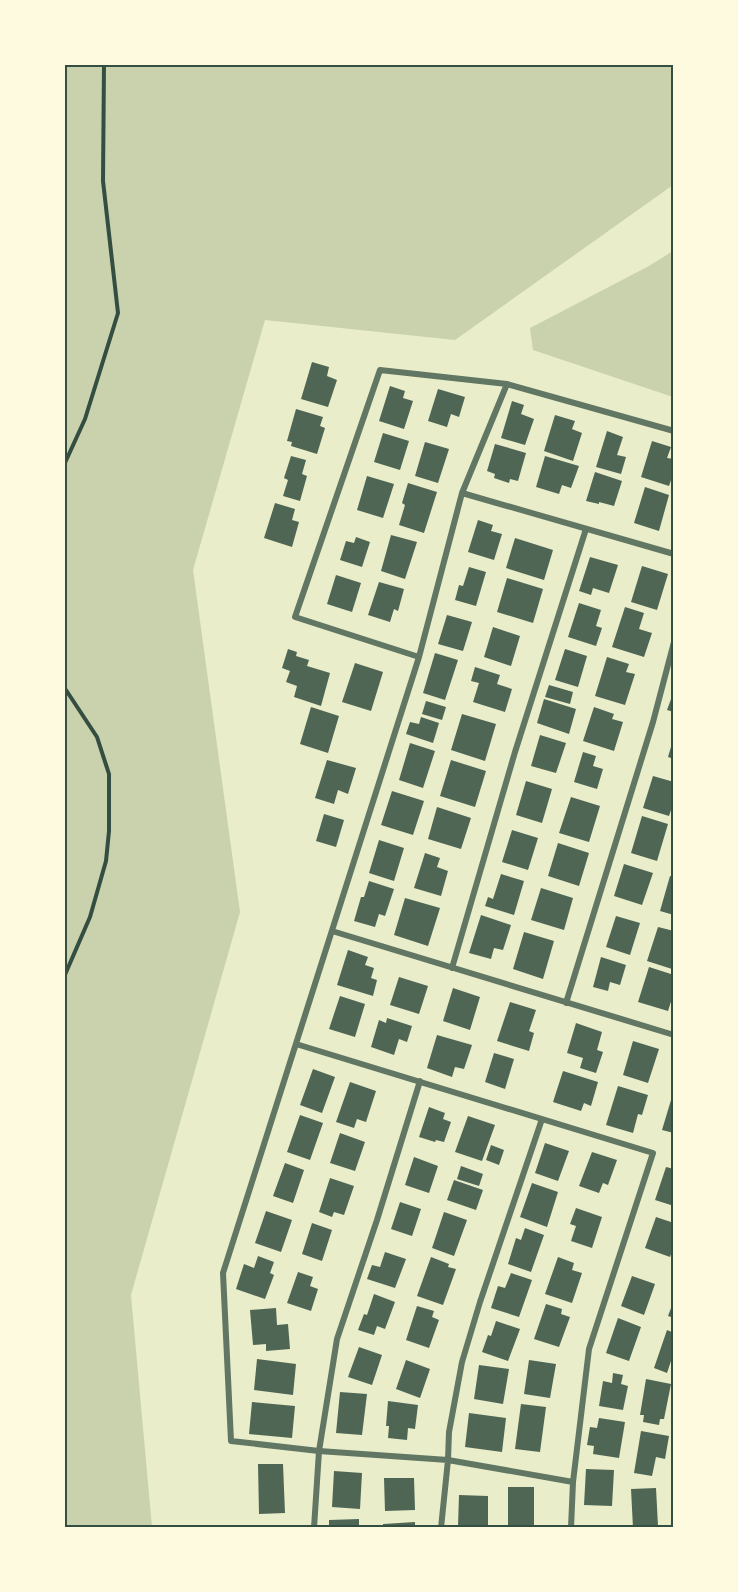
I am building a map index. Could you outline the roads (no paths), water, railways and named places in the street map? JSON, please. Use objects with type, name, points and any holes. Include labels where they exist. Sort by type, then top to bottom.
[{"type":"street","points":[[418,657],[295,617],[380,370],[507,384],[674,431]]},
{"type":"street","points":[[507,384],[462,493],[418,657],[223,1273],[231,1441],[319,1451],[448,1460],[573,1482]]},
{"type":"street","points":[[462,493],[674,554]]},
{"type":"street","points":[[452,968],[515,752],[586,529]]},
{"type":"street","points":[[566,1003],[653,722],[674,642]]},
{"type":"street","points":[[332,931],[674,1035]]},
{"type":"street","points":[[296,1044],[653,1153],[589,1349],[573,1482],[571,1527]]},
{"type":"street","points":[[314,1527],[319,1451],[337,1339],[420,1081]]},
{"type":"street","points":[[441,1527],[448,1460],[448,1432],[462,1362],[542,1119]]}]
